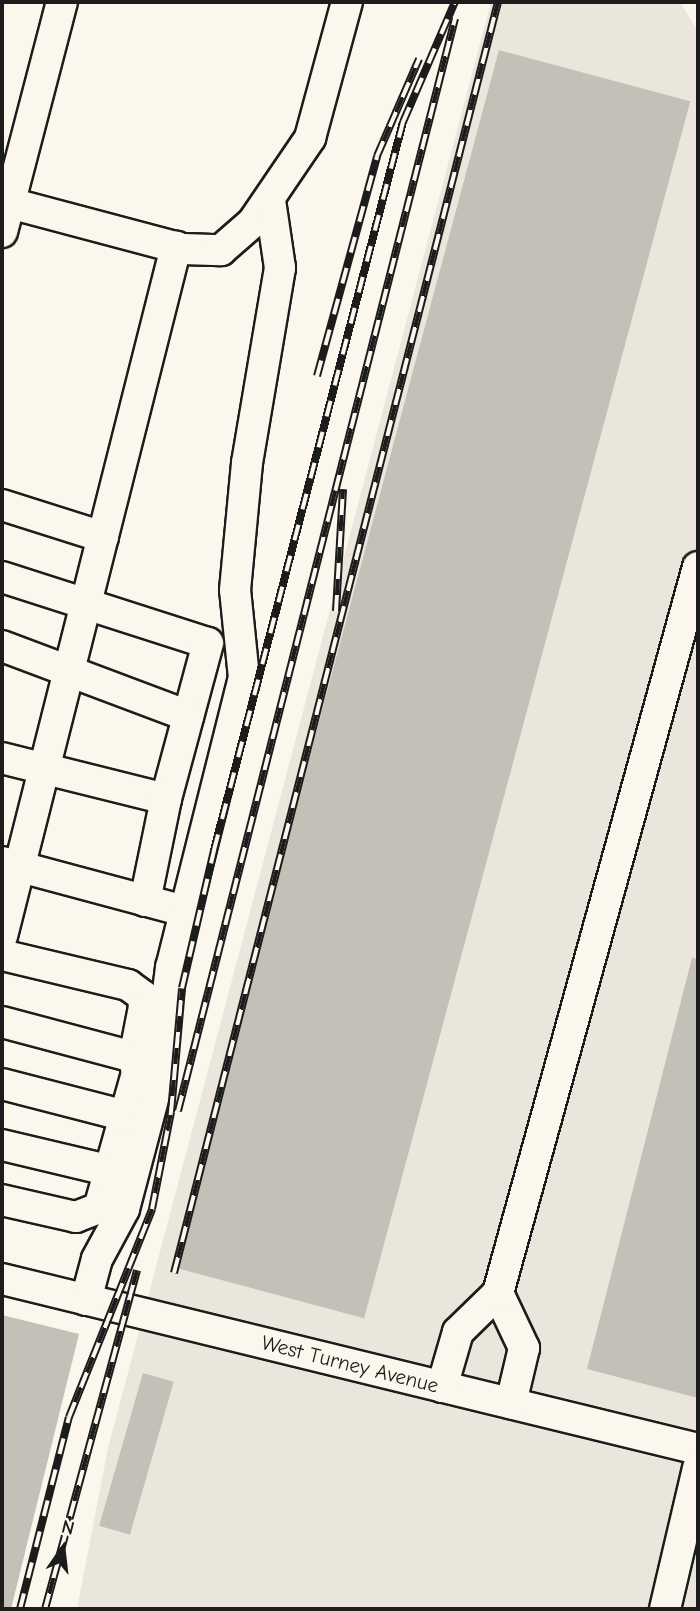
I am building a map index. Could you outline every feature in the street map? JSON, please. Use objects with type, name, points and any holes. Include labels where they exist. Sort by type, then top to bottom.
[{"type":"street","points":[[2,232],[6,202],[62,2]]},
{"type":"street","points":[[6,202],[176,247],[221,250],[270,200],[300,156],[317,122],[347,2]]},
{"type":"street","points":[[86,1300],[97,1259],[124,1209],[156,1088],[171,968],[244,678],[236,577],[247,463],[280,268],[270,200]]},
{"type":"street","points":[[2,936],[10,864],[44,769],[176,247]]},
{"type":"street","points":[[2,505],[103,537]]},
{"type":"street","points":[[442,1387],[458,1332],[498,1293],[698,567]]},
{"type":"street","points":[[2,577],[208,643]]},
{"type":"street","points":[[145,901],[166,799],[208,643],[236,577]]},
{"type":"street","points":[[2,646],[188,716]]},
{"type":"street","points":[[2,758],[166,799]]},
{"type":"street","points":[[10,864],[186,911]]},
{"type":"street","points":[[2,955],[139,991],[144,1007],[134,1057],[137,1073],[103,1202],[89,1216],[76,1217],[2,1200]]},
{"type":"street","points":[[2,1022],[134,1057]]},
{"type":"street","points":[[2,1084],[126,1116]]},
{"type":"street","points":[[2,1144],[111,1171]]},
{"type":"street","name":"West Turney Avenue","points":[[2,1279],[698,1449]]},
{"type":"street","points":[[498,1293],[524,1348],[511,1403]]},
{"type":"street","points":[[665,1609],[696,1483]]},
{"type":"shaded area","points":[[491,2],[680,2],[698,31],[698,1609],[77,1609],[108,1448]]},
{"type":"building","points":[[499,50],[690,101],[364,1318],[173,1267]]},
{"type":"building","points":[[692,958],[698,959],[698,1398],[587,1369]]},
{"type":"building","points":[[2,1315],[79,1334],[11,1609],[2,1609]]},
{"type":"building","points":[[143,1373],[174,1382],[130,1535],[99,1526]]},
{"type":"railway","points":[[20,1609],[69,1417],[152,1209],[171,1112],[182,988],[214,850],[403,122],[455,2]]},
{"type":"railway","points":[[174,1273],[498,2]]},
{"type":"railway","points":[[178,1111],[455,19]]},
{"type":"railway","points":[[317,376],[377,156],[419,59]]},
{"type":"railway","points":[[336,611],[343,489]]},
{"type":"railway","points":[[45,1609],[137,1270]]}]
